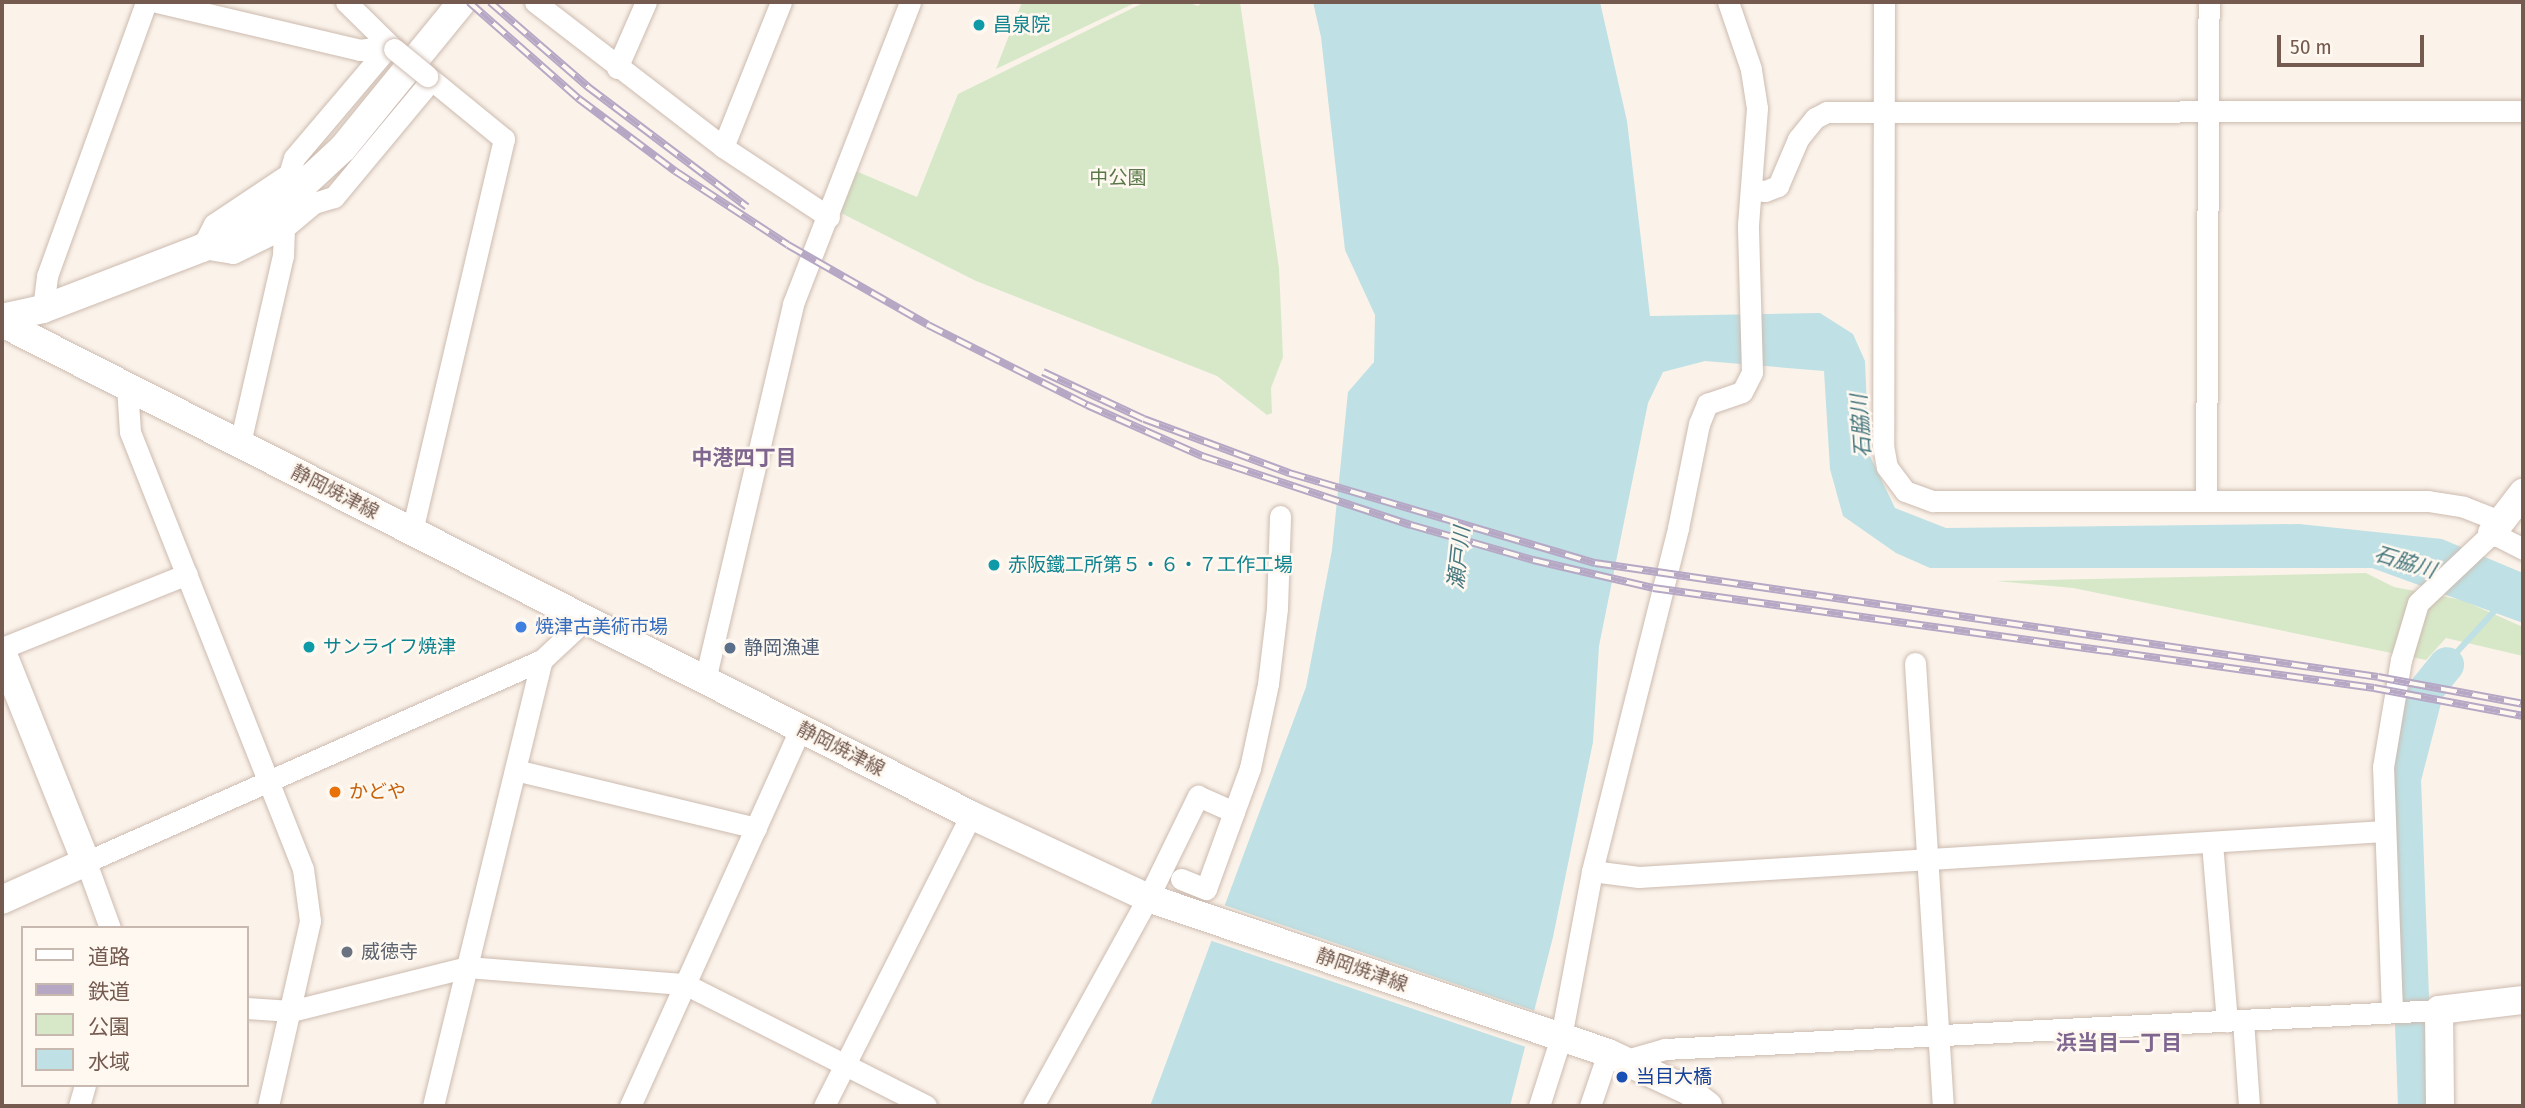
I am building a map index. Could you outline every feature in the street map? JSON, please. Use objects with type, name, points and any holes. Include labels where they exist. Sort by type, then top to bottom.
[{"type":"main road","points":[[2,321],[44,309],[202,248],[276,210],[321,173],[462,2]]},
{"type":"main road","name":"静岡焼津線","points":[[2,321],[971,815],[1156,901],[1617,1057],[1708,1106]]},
{"type":"main road","points":[[2496,527],[2523,493]]},
{"type":"main road","points":[[2,650],[86,862],[2,900]]},
{"type":"main road","points":[[2440,1106],[2439,1010],[2523,1000]]},
{"type":"street","points":[[44,309],[47,276],[146,2]]},
{"type":"street","points":[[157,2],[360,50],[391,47]]},
{"type":"street","points":[[346,2],[391,47],[504,139],[412,531]]},
{"type":"street","points":[[535,2],[617,68],[723,147],[829,217]]},
{"type":"street","points":[[617,68],[646,2]]},
{"type":"street","points":[[723,147],[781,2]]},
{"type":"street","points":[[705,680],[793,304],[829,217],[910,2]]},
{"type":"street","points":[[1539,1106],[1592,871],[1703,411],[1714,400],[1742,392],[1752,372],[1754,304],[1748,225],[1757,108],[1751,69],[1728,2]]},
{"type":"street","points":[[1884,2],[1882,445],[1895,480],[1905,491],[1933,501],[2428,501],[2464,507],[2496,527],[2521,548]]},
{"type":"street","points":[[2206,501],[2209,2]]},
{"type":"street","points":[[391,47],[294,159],[289,174],[214,224],[202,248],[233,253],[284,228],[314,203],[334,197],[429,78]]},
{"type":"street","points":[[1752,189],[1765,191],[1778,186],[1798,139],[1815,118],[1834,111],[2523,111]]},
{"type":"street","points":[[240,443],[283,256],[284,228]]},
{"type":"street","points":[[127,386],[130,432],[294,839],[308,892],[310,920],[268,1106]]},
{"type":"street","points":[[1181,879],[1206,889],[1250,768],[1268,684],[1277,608],[1280,516]]},
{"type":"street","points":[[2392,1011],[2383,767],[2401,660],[2418,603],[2496,527]]},
{"type":"street","points":[[2,650],[187,574]]},
{"type":"street","points":[[109,926],[86,862],[542,660],[586,619]]},
{"type":"street","points":[[432,1106],[542,660]]},
{"type":"street","points":[[1915,663],[1944,1106]]},
{"type":"street","points":[[629,1106],[801,728]]},
{"type":"street","points":[[515,770],[756,828]]},
{"type":"street","points":[[1033,1106],[1156,901],[1198,796],[1234,812]]},
{"type":"street","points":[[824,1106],[971,815]]},
{"type":"street","points":[[1592,871],[1639,877],[2385,831]]},
{"type":"street","points":[[2212,843],[2249,1106]]},
{"type":"street","points":[[248,1008],[291,1011],[467,967],[685,984],[926,1106]]},
{"type":"street","points":[[1590,1106],[1617,1057],[1665,1049],[2439,1010]]},
{"type":"street","points":[[79,1106],[84,1087]]},
{"type":"green space","points":[[1022,2],[1137,2],[996,69]]},
{"type":"green space","name":"中公園","points":[[1145,2],[1187,2],[1198,6],[1203,2],[1240,2],[1279,268],[1283,357],[1271,388],[1272,413],[1267,415],[1217,376],[976,281],[835,210],[851,169],[917,197],[958,94]]},
{"type":"green space","points":[[2366,573],[2394,587],[2462,600],[2523,627],[2523,656],[2446,638],[2426,660],[2073,588],[1996,581]]},
{"type":"water","name":"瀬戸川","points":[[1313,2],[1600,2],[1627,121],[1650,316],[1820,313],[1853,334],[1865,361],[1869,454],[1895,508],[1946,528],[2299,524],[2442,539],[2523,573],[2523,623],[2372,568],[1930,568],[1896,553],[1843,516],[1830,469],[1824,371],[1705,361],[1663,372],[1648,403],[1599,646],[1593,742],[1553,937],[1510,1106],[1150,1106],[1306,687],[1332,550],[1348,392],[1374,362],[1375,315],[1345,250],[1321,37]]},
{"type":"pier","points":[[1218,903],[1538,1012],[1529,1048],[1206,939]]},
{"type":"waterway","points":[[2446,664],[2499,606]]},
{"type":"waterway","name":"石脇川","points":[[2415,1106],[2403,778],[2426,689],[2446,664]]},
{"type":"railway","points":[[469,2],[579,99],[675,171],[788,245],[928,325],[1087,405],[1202,456],[1411,525],[1533,560],[1653,588],[2374,688],[2523,716]]},
{"type":"railway","points":[[490,2],[588,87],[747,207]]},
{"type":"railway","points":[[1043,372],[1144,419],[1289,473],[1595,563],[2378,677],[2523,704]]},
{"type":"place","name":"昌泉院","points":[[979,25]]},
{"type":"place","name":"赤阪鐵工所第５・６・７工作工場","points":[[994,565]]},
{"type":"place","name":"焼津古美術市場","points":[[521,627]]},
{"type":"place","name":"サンライフ焼津","points":[[309,647]]},
{"type":"place","name":"静岡漁連","points":[[730,648]]},
{"type":"place","name":"かどや","points":[[335,792]]},
{"type":"place","name":"威徳寺","points":[[347,952]]},
{"type":"place","name":"当目大橋","points":[[1622,1077]]},
{"type":"district","name":"中港四丁目","points":[[744,458]]},
{"type":"district","name":"浜当目一丁目","points":[[2119,1043]]}]
